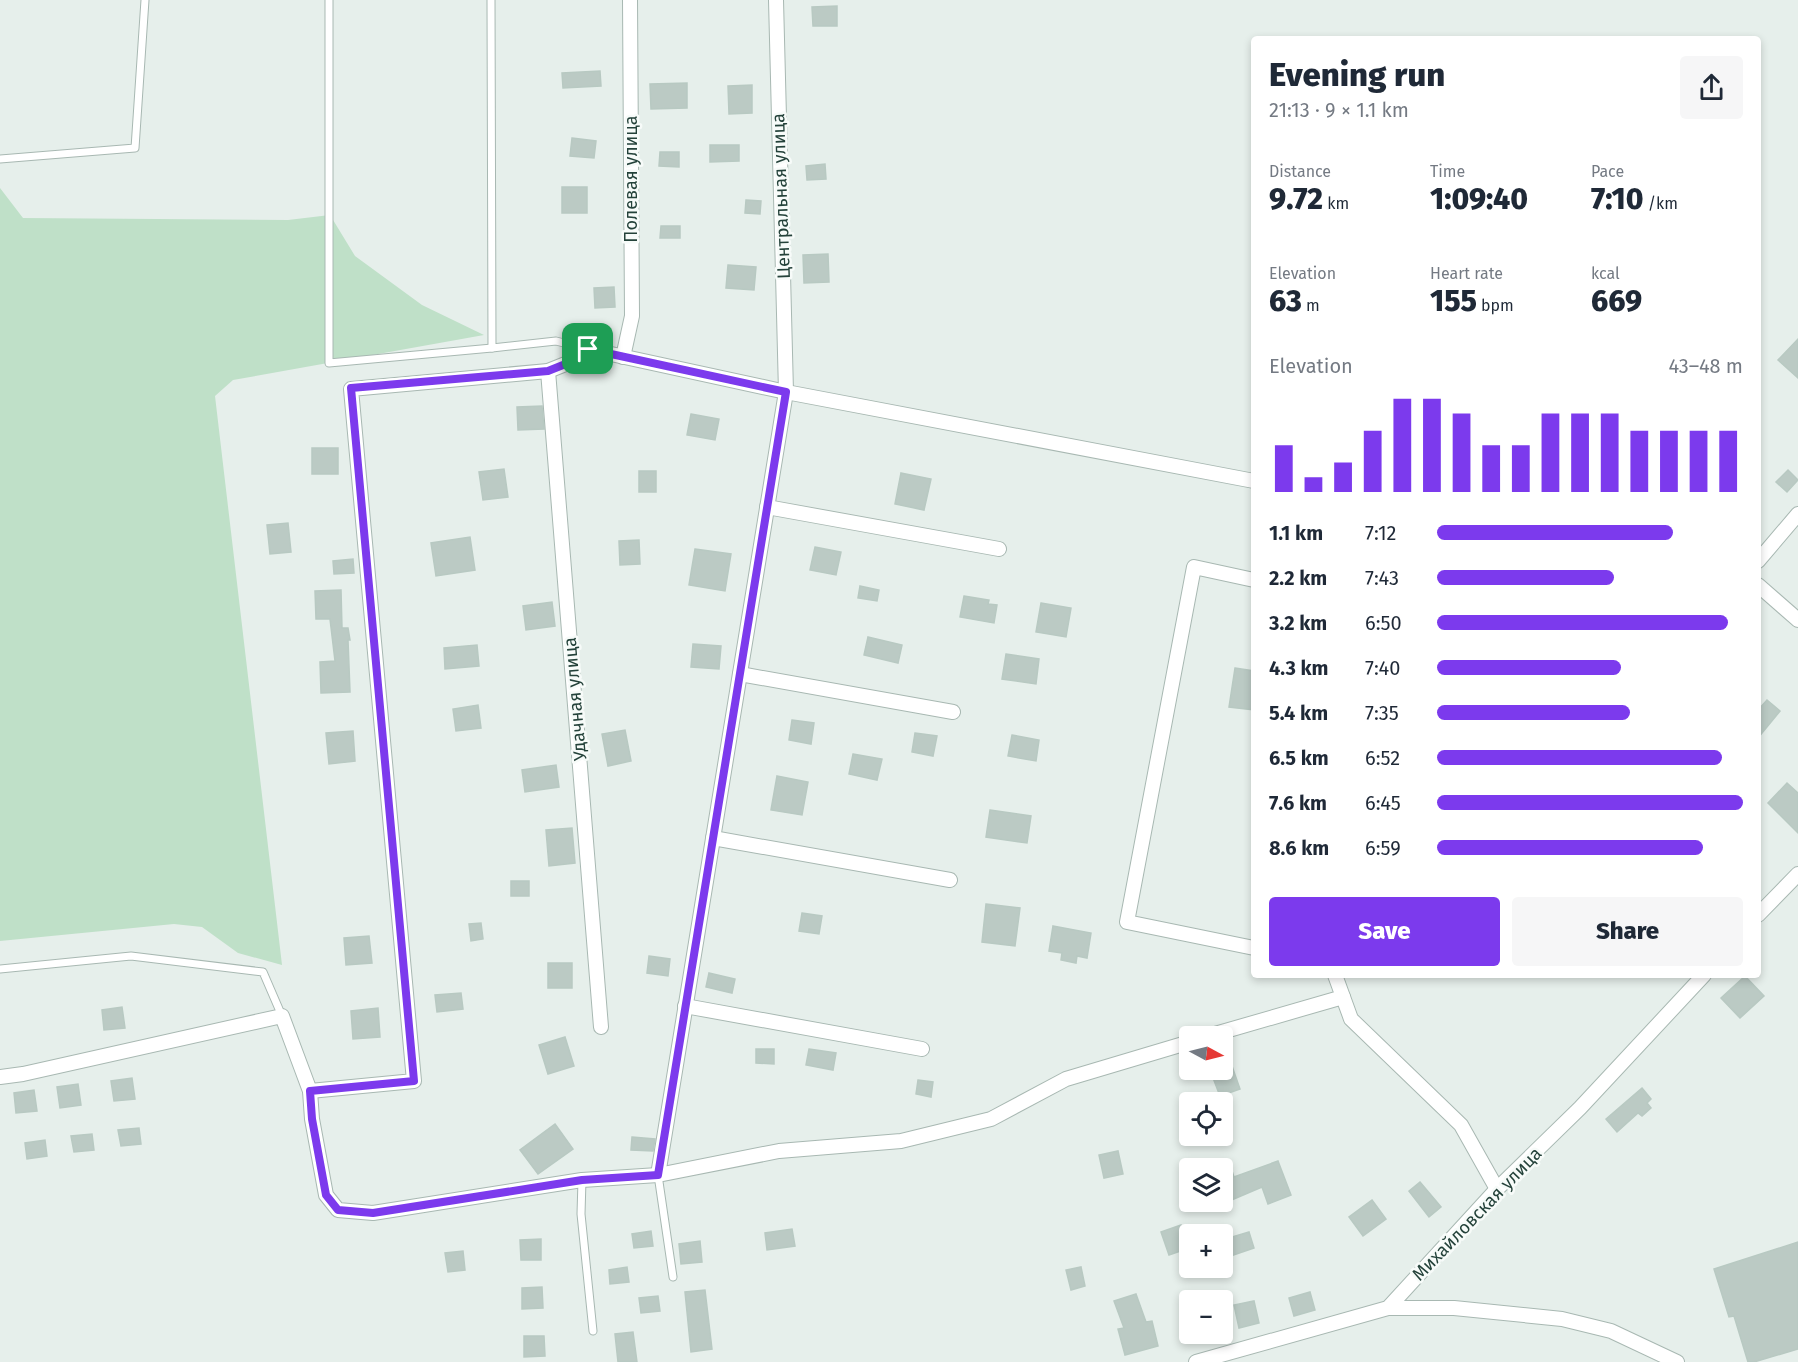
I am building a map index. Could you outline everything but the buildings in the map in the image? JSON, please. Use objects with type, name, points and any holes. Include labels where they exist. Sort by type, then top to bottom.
[{"type":"street","name":"Полевая улица","points":[[623,357],[632,316],[630,0]]},
{"type":"street","name":"Центральная улица","points":[[658,1175],[786,392],[776,0]]},
{"type":"street","points":[[310,1091],[414,1081],[351,388],[548,371],[568,363],[588,349],[786,392],[1251,479]]},
{"type":"street","name":"Удачная улица","points":[[548,371],[601,1027]]},
{"type":"street","points":[[768,507],[999,549]]},
{"type":"street","points":[[1761,557],[1798,514]]},
{"type":"street","points":[[1251,579],[1194,567],[1127,922],[1251,947]]},
{"type":"street","points":[[1761,588],[1798,620]]},
{"type":"street","points":[[740,674],[953,712]]},
{"type":"street","points":[[713,837],[950,880]]},
{"type":"street","points":[[1761,912],[1798,874]]},
{"type":"street","points":[[1336,978],[1351,1019],[1461,1125],[1497,1190]]},
{"type":"street","name":"Михайловская улица","points":[[1388,1308],[1497,1190],[1580,1108],[1701,978]]},
{"type":"street","points":[[1233,1029],[1343,997]]},
{"type":"street","points":[[685,1006],[922,1049]]},
{"type":"street","points":[[0,1077],[34,1072],[282,1016],[310,1091],[312,1119],[326,1195],[338,1210],[373,1213],[582,1180],[658,1175],[779,1151],[901,1141],[991,1119],[1066,1079],[1179,1045]]},
{"type":"street","points":[[1196,1362],[1388,1308],[1454,1308],[1562,1319],[1611,1331],[1677,1362]]},
{"type":"lane","points":[[0,159],[135,148],[145,0]]},
{"type":"lane","points":[[330,0],[328,363],[556,341],[588,349]]},
{"type":"lane","points":[[491,0],[492,348]]},
{"type":"lane","points":[[0,969],[131,956],[263,972],[282,1016]]},
{"type":"lane","points":[[658,1175],[673,1277]]},
{"type":"lane","points":[[582,1180],[581,1214],[592,1330]]},
{"type":"green space","points":[[0,188],[23,218],[288,220],[330,215],[355,256],[422,305],[484,335],[233,380],[215,396],[282,965],[238,953],[202,927],[174,924],[0,941]]},
{"type":"route","points":[[588,349],[786,392],[658,1175],[582,1180],[373,1213],[338,1210],[326,1195],[312,1119],[310,1091],[414,1081],[351,388],[548,371],[568,363],[588,349]]}]
